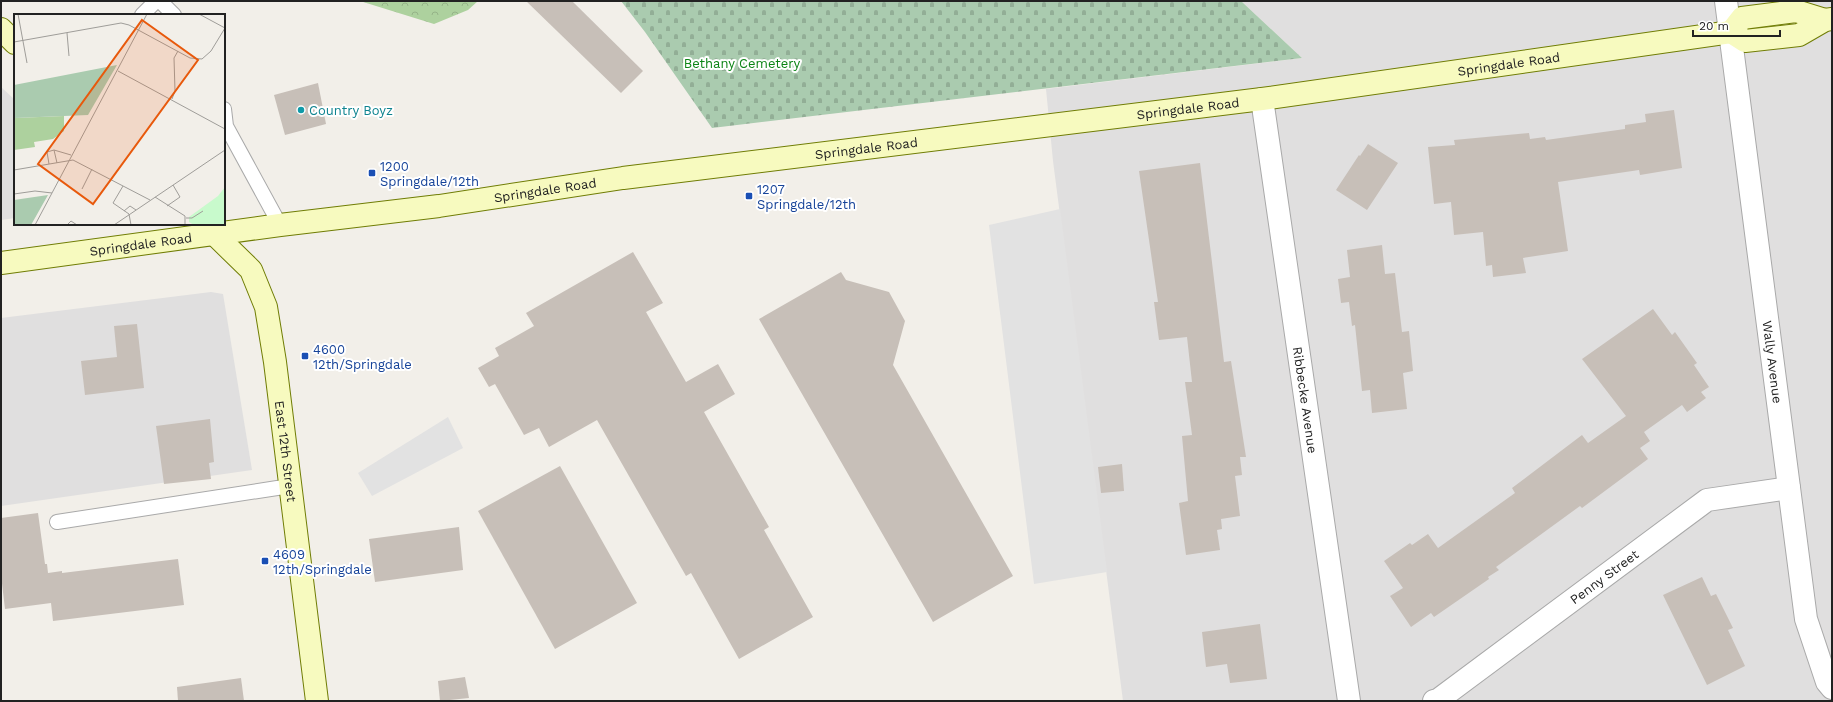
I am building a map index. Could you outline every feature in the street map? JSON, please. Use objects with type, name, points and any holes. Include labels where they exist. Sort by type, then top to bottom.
[{"type":"main road","points":[[1731,32],[1742,18],[1796,11],[1829,19]]},
{"type":"main road","points":[[1,29],[14,42]]},
{"type":"main road","name":"Springdale Road","points":[[1,264],[208,229],[280,225],[439,206],[631,177],[1262,99],[1731,32]]},
{"type":"main road","name":"East 12th Street","points":[[208,229],[251,270],[266,306],[275,362],[317,701]]},
{"type":"street","name":"Wally Avenue","points":[[1726,1],[1806,620],[1827,682],[1832,688]]},
{"type":"street","name":"Ribbecke Avenue","points":[[1262,99],[1349,701]]},
{"type":"street","name":"Penny Street","points":[[1434,701],[1438,700],[1707,500],[1789,488]]},
{"type":"lane","points":[[143,14],[156,1]]},
{"type":"lane","points":[[160,1],[173,14]]},
{"type":"lane","points":[[225,127],[280,225]]},
{"type":"lane","points":[[57,522],[290,486]]},
{"type":"shaded area","points":[[1241,1],[1832,1],[1832,701],[1123,701],[1053,161],[1046,89],[1302,58]]},
{"type":"shaded area","points":[[1,87],[14,99],[14,218],[1,220]]},
{"type":"shaded area","points":[[1060,209],[1107,572],[1034,584],[989,225]]},
{"type":"shaded area","points":[[211,292],[223,294],[252,470],[1,506],[1,318]]},
{"type":"shaded area","points":[[448,417],[463,448],[372,496],[358,473]]},
{"type":"green space","points":[[360,1],[478,1],[468,10],[434,24]]},
{"type":"green space","name":"Bethany Cemetery","points":[[621,1],[1241,1],[1302,58],[712,128],[645,32]]},
{"type":"building","points":[[526,1],[572,1],[643,71],[621,93]]},
{"type":"building","name":"Country Boyz","points":[[318,83],[326,124],[285,135],[274,95]]},
{"type":"building","points":[[1674,110],[1682,168],[1640,175],[1639,170],[1558,182],[1568,251],[1523,258],[1526,273],[1493,277],[1492,265],[1486,266],[1483,232],[1454,235],[1451,202],[1434,204],[1428,147],[1455,145],[1454,140],[1529,133],[1530,139],[1545,137],[1546,140],[1625,129],[1625,125],[1646,122],[1645,114]]},
{"type":"building","points":[[1368,144],[1398,163],[1367,210],[1336,190]]},
{"type":"building","points":[[1200,163],[1224,362],[1231,361],[1246,457],[1240,457],[1242,475],[1235,476],[1240,516],[1221,519],[1222,529],[1217,530],[1220,550],[1186,555],[1179,503],[1188,501],[1182,436],[1192,435],[1185,382],[1192,382],[1187,337],[1159,340],[1154,302],[1158,302],[1139,171]]},
{"type":"building","points":[[1382,245],[1385,274],[1395,273],[1402,332],[1409,331],[1413,371],[1403,373],[1407,409],[1372,413],[1370,390],[1362,391],[1355,325],[1352,326],[1349,302],[1341,303],[1338,279],[1350,277],[1347,250]]},
{"type":"building","points":[[633,252],[663,303],[646,312],[686,382],[718,364],[735,394],[704,412],[769,527],[764,530],[813,617],[739,659],[691,573],[686,576],[597,420],[549,447],[539,428],[524,435],[495,384],[489,387],[478,368],[499,356],[495,348],[534,326],[526,313]]},
{"type":"building","points":[[841,272],[846,280],[889,292],[905,321],[893,365],[1013,576],[933,622],[759,319]]},
{"type":"building","points":[[1653,309],[1672,335],[1675,332],[1697,363],[1694,365],[1709,387],[1701,392],[1706,398],[1687,412],[1682,405],[1644,432],[1650,441],[1640,448],[1648,459],[1582,508],[1580,506],[1496,567],[1499,570],[1488,577],[1489,579],[1434,617],[1431,613],[1411,627],[1390,596],[1403,588],[1384,561],[1410,543],[1412,545],[1428,534],[1438,548],[1515,493],[1512,488],[1582,435],[1588,443],[1626,416],[1582,359]]},
{"type":"building","points":[[137,324],[144,388],[85,395],[81,361],[117,357],[114,326]]},
{"type":"building","points":[[210,419],[214,462],[209,463],[211,479],[164,484],[156,426]]},
{"type":"building","points":[[1122,464],[1124,491],[1101,493],[1098,467]]},
{"type":"building","points":[[560,466],[637,603],[555,649],[478,511]]},
{"type":"building","points":[[38,513],[45,564],[47,564],[48,573],[62,571],[62,573],[178,559],[184,605],[53,621],[51,603],[5,609],[1,575],[1,518]]},
{"type":"building","points":[[459,527],[463,570],[375,582],[369,539]]},
{"type":"building","points":[[1702,577],[1711,596],[1716,594],[1733,628],[1728,630],[1745,666],[1707,685],[1663,595]]},
{"type":"building","points":[[1260,624],[1267,679],[1230,683],[1227,664],[1206,667],[1202,632]]},
{"type":"building","points":[[465,677],[469,698],[440,701],[438,681]]},
{"type":"building","points":[[241,678],[244,701],[178,701],[177,687]]},
{"type":"place","name":"Country Boyz","points":[[301,110]]},
{"type":"place","name":"1200 Springdale/12th","points":[[372,173]]},
{"type":"place","name":"1207 Springdale/12th","points":[[749,196]]},
{"type":"place","name":"4600 12th/Springdale","points":[[305,356]]},
{"type":"place","name":"4609 12th/Springdale","points":[[265,561]]}]
